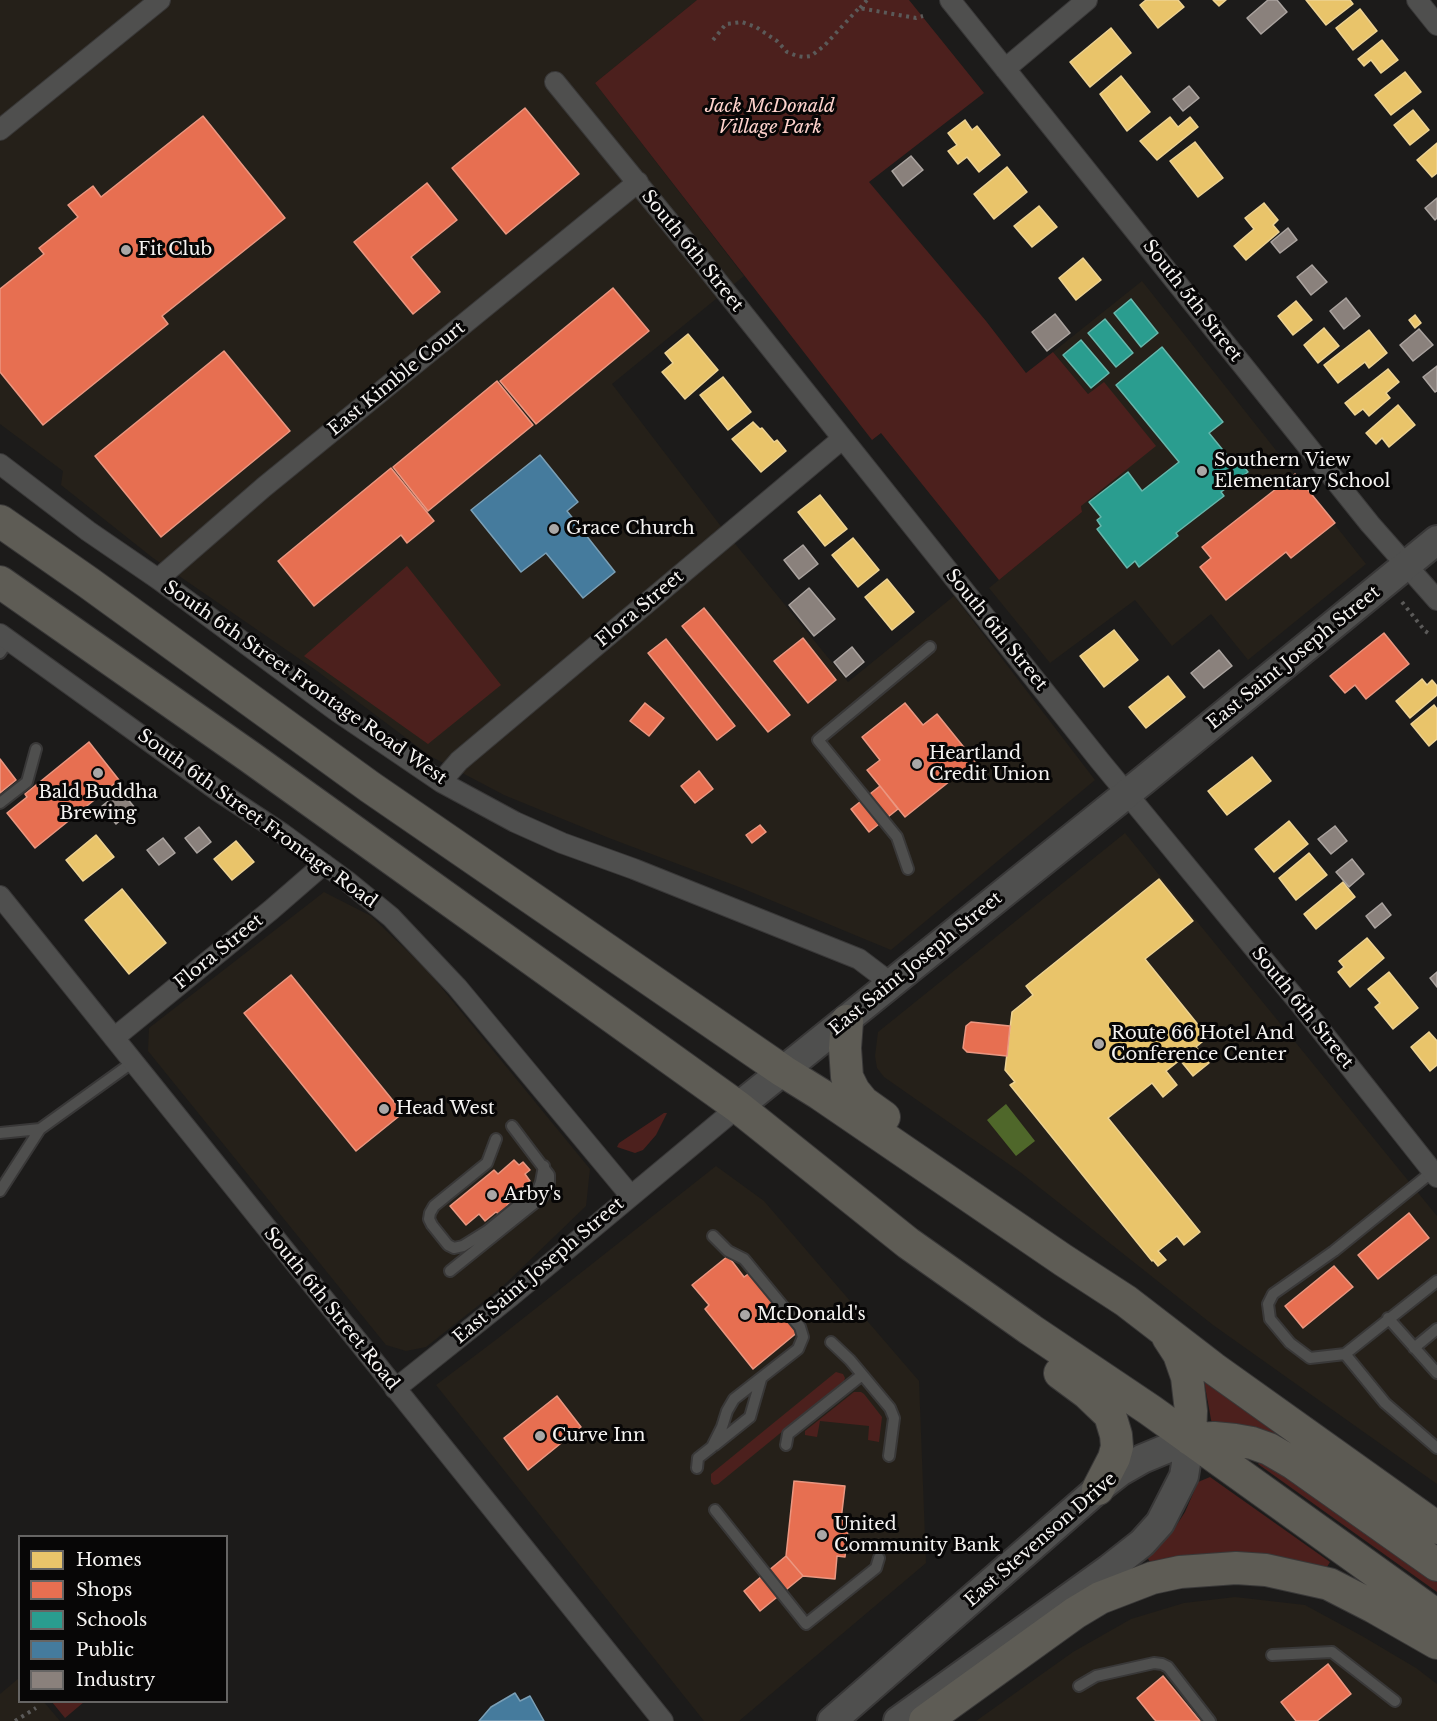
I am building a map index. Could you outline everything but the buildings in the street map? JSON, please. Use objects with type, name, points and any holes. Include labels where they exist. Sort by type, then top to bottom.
[{"type":"main road","points":[[0,521],[370,787],[783,1071],[1126,1301],[1437,1528]]},
{"type":"main road","points":[[0,582],[250,757],[738,1107],[908,1243],[1190,1439],[1437,1616]]},
{"type":"main road","points":[[847,1021],[845,1048],[847,1077],[863,1102],[1036,1221],[1062,1260]]},
{"type":"main road","points":[[846,1195],[910,1266],[1087,1393],[1110,1414],[1117,1447],[1114,1458],[1098,1489]]},
{"type":"main road","points":[[1164,1330],[1179,1354],[1187,1377],[1191,1411],[1190,1439]]},
{"type":"main road","points":[[1190,1439],[1235,1440],[1269,1449],[1293,1463],[1437,1565]]},
{"type":"main road","points":[[925,1721],[1075,1613],[1100,1598],[1152,1578],[1180,1572],[1236,1568],[1266,1570],[1329,1584],[1437,1643]]},
{"type":"street","points":[[0,130],[160,0]]},
{"type":"street","name":"South 5th Street","points":[[951,0],[1405,566],[1424,583],[1437,600]]},
{"type":"street","points":[[1005,69],[1088,0]]},
{"type":"street","points":[[1417,0],[1437,25]]},
{"type":"street","name":"South 6th Street","points":[[555,82],[638,182],[1127,794],[1300,1004],[1435,1175]]},
{"type":"street","name":"East Kimble Court","points":[[158,579],[264,487],[638,182]]},
{"type":"street","name":"Flora Street","points":[[441,782],[459,761],[842,439]]},
{"type":"street","name":"South 6th Street Frontage Road West","points":[[0,464],[88,531],[158,579],[336,710],[441,782],[515,822],[562,843],[634,869],[859,959],[892,984]]},
{"type":"street","name":"East Saint Joseph Street","points":[[395,1389],[510,1297],[738,1107],[1127,794],[1437,540]]},
{"type":"street","name":"South 6th Street Frontage Road","points":[[3,642],[324,864],[391,917],[456,987],[630,1196]]},
{"type":"street","name":"Flora Street","points":[[114,1038],[324,864]]},
{"type":"street","name":"South 6th Street Road","points":[[0,896],[663,1721]]},
{"type":"street","points":[[898,1721],[1142,1544],[1160,1523],[1184,1476],[1190,1439]]},
{"type":"street","name":"East Stevenson Drive","points":[[832,1721],[1098,1489],[1121,1471],[1142,1459],[1190,1439]]},
{"type":"lane","points":[[908,869],[897,837],[818,740],[930,647]]},
{"type":"lane","points":[[0,803],[27,782],[36,749]]},
{"type":"lane","points":[[0,1191],[40,1129],[133,1062]]},
{"type":"lane","points":[[450,1271],[542,1197],[549,1183],[549,1175],[544,1166],[512,1126]]},
{"type":"lane","points":[[0,1132],[40,1129]]},
{"type":"lane","points":[[496,1139],[487,1164],[434,1206],[430,1213],[429,1219],[432,1225],[448,1245],[454,1248],[463,1246],[487,1231],[538,1190],[542,1182],[544,1166]]},
{"type":"lane","points":[[1435,1175],[1273,1294],[1268,1304],[1270,1319],[1290,1343],[1310,1358],[1345,1354],[1437,1281]]},
{"type":"lane","points":[[712,1447],[734,1400],[798,1349],[803,1337],[800,1327],[744,1259],[728,1251],[713,1236]]},
{"type":"lane","points":[[1388,1318],[1437,1373]]},
{"type":"lane","points":[[1414,1348],[1437,1329]]},
{"type":"lane","points":[[831,1342],[890,1408],[894,1418],[889,1456]]},
{"type":"lane","points":[[1345,1354],[1385,1403],[1437,1448]]},
{"type":"lane","points":[[786,1445],[788,1434],[862,1375]]},
{"type":"lane","points":[[697,1468],[698,1458],[750,1417],[761,1379]]},
{"type":"lane","points":[[715,1510],[806,1624],[876,1568],[879,1558]]},
{"type":"lane","points":[[1272,1655],[1332,1652],[1395,1701]]},
{"type":"lane","points":[[1079,1686],[1096,1676],[1154,1663],[1162,1664],[1168,1667],[1210,1721]]},
{"type":"path","points":[[713,40],[726,24],[742,22],[756,27],[777,41],[787,52],[797,56],[811,56],[824,46],[867,0]]},
{"type":"path","points":[[859,8],[916,18],[923,16]]},
{"type":"path","points":[[1402,602],[1425,631],[1431,635]]},
{"type":"path","points":[[15,1721],[36,1708]]},
{"type":"shaded area","points":[[0,0],[697,0],[595,83],[744,276],[612,384],[723,529],[848,682],[954,596],[1095,780],[891,950],[739,887],[504,795],[430,756],[317,671],[153,558],[61,485],[63,471],[0,424]]},
{"type":"shaded area","points":[[1142,281],[1366,564],[1248,660],[1211,614],[1172,646],[1135,600],[1050,663],[989,588],[1082,512],[1081,506],[1104,383],[1088,394],[1053,352]]},
{"type":"shaded area","points":[[1125,833],[1437,1216],[1437,1484],[1213,1325],[1020,1172],[884,1077],[877,1068],[875,1056],[878,1032]]},
{"type":"shaded area","points":[[324,892],[371,916],[427,970],[590,1169],[586,1206],[503,1286],[426,1347],[406,1351],[386,1345],[148,1051],[149,1028]]},
{"type":"shaded area","points":[[1006,1104],[1035,1141],[1016,1156],[987,1120]]},
{"type":"shaded area","points":[[716,1166],[764,1201],[919,1381],[926,1563],[739,1721],[704,1721],[436,1385]]},
{"type":"shaded area","points":[[1235,1597],[1305,1605],[1416,1668],[1437,1684],[1437,1721],[976,1721],[1073,1652],[1131,1619],[1184,1603]]},
{"type":"shaded area","points":[[18,1679],[18,1703],[45,1703],[60,1721],[0,1721],[0,1694]]},
{"type":"green space","name":"Jack McDonald Village Park","points":[[697,0],[909,0],[984,93],[869,182],[986,321],[1026,373],[1053,352],[1088,394],[1104,382],[1156,446],[1081,506],[1082,512],[999,580],[881,433],[872,440],[595,83]]},
{"type":"green space","points":[[407,566],[501,685],[428,744],[304,656]]},
{"type":"green space","points":[[667,1113],[656,1135],[643,1150],[635,1153],[617,1147],[619,1143]]},
{"type":"green space","points":[[836,1372],[843,1374],[844,1381],[718,1484],[714,1485],[711,1482],[711,1474]]},
{"type":"green space","points":[[1203,1375],[1369,1495],[1263,1432],[1242,1425],[1212,1425]]},
{"type":"green space","points":[[854,1392],[864,1394],[882,1417],[879,1442],[868,1440],[869,1426],[820,1421],[817,1437],[805,1435],[805,1431]]},
{"type":"green space","points":[[1262,1460],[1287,1473],[1437,1581],[1437,1592],[1258,1464]]},
{"type":"green space","points":[[1210,1477],[1330,1562],[1322,1575],[1154,1569],[1147,1557],[1174,1529],[1185,1512],[1198,1482]]},
{"type":"green space","points":[[53,1703],[83,1703],[65,1718]]},
{"type":"place","name":"Fit Club","points":[[126,250]]},
{"type":"place","name":"Southern View Elementary School","points":[[1202,471]]},
{"type":"place","name":"Grace Church","points":[[554,529]]},
{"type":"place","name":"Heartland Credit Union","points":[[917,764]]},
{"type":"place","name":"Bald Buddha Brewing","points":[[98,773]]},
{"type":"place","name":"Route 66 Hotel And Conference Center","points":[[1099,1044]]},
{"type":"place","name":"Head West","points":[[384,1109]]},
{"type":"place","name":"Arby's","points":[[492,1195]]},
{"type":"place","name":"McDonald's","points":[[745,1315]]},
{"type":"place","name":"Curve Inn","points":[[540,1436]]},
{"type":"place","name":"United Community Bank","points":[[822,1535]]}]
